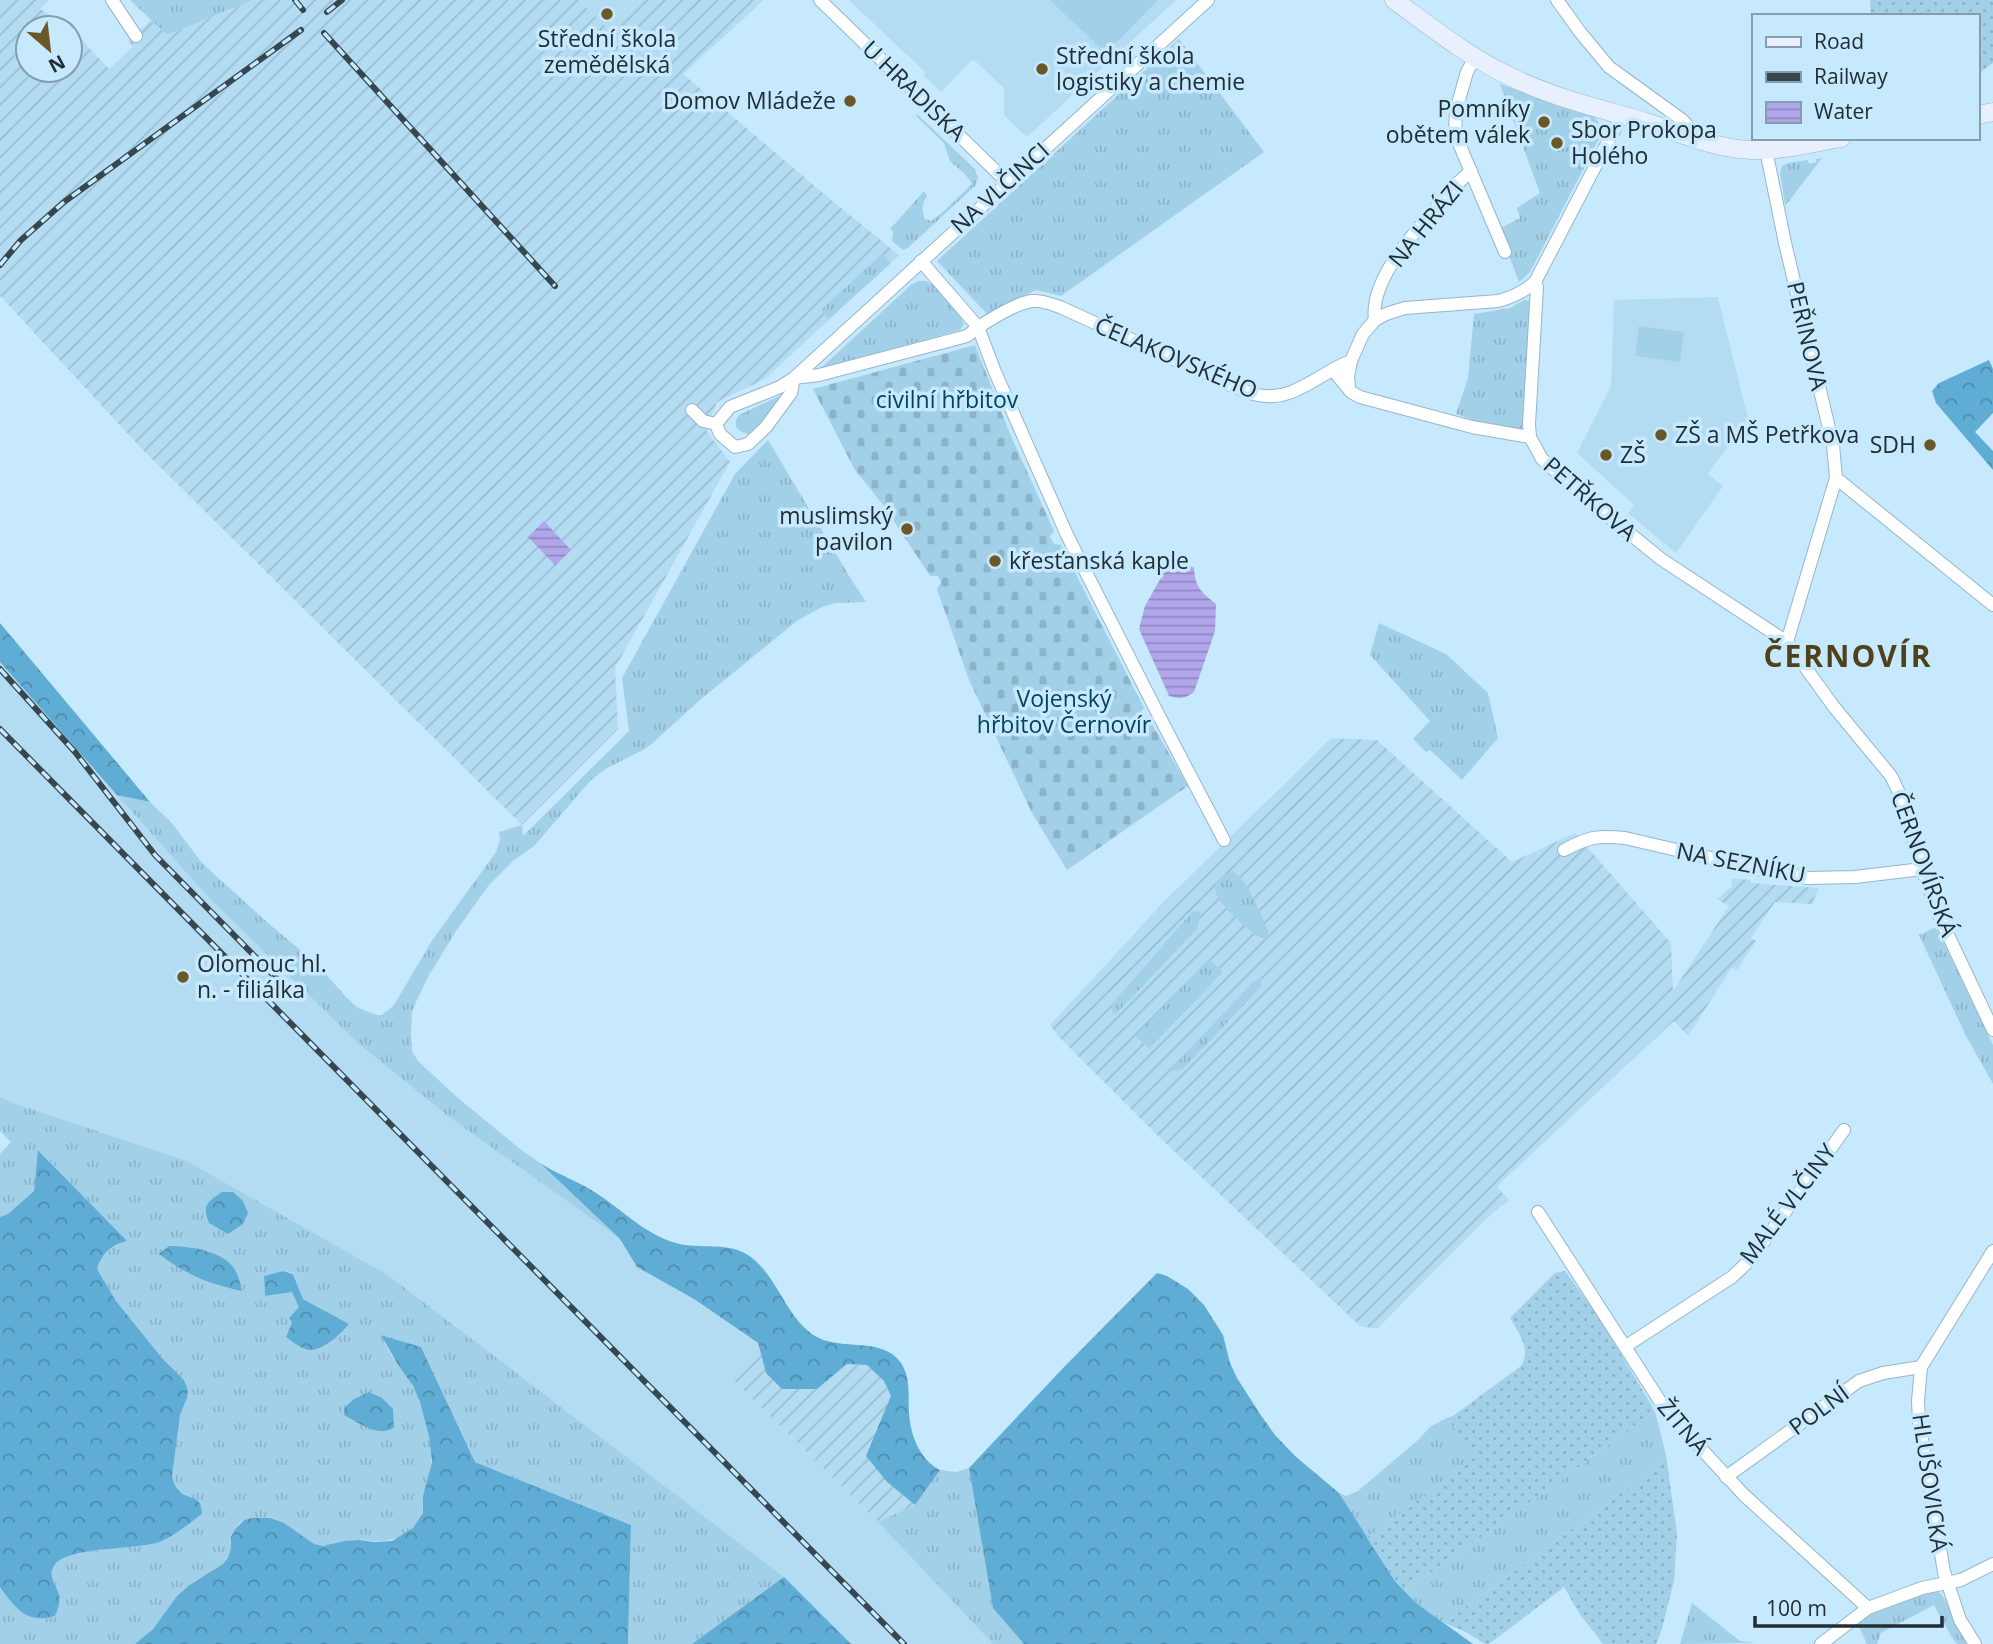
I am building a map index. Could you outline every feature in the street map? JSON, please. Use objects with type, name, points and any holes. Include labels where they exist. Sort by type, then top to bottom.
[{"type":"street","points":[[112,0],[136,36]]},
{"type":"street","name":"U HRADISKA","points":[[820,0],[1007,183]]},
{"type":"street","name":"NA VLČINCI","points":[[794,378],[791,393],[766,427],[748,444],[735,447],[719,434],[716,424],[730,407],[780,387],[794,378],[1208,0]]},
{"type":"street","points":[[1394,0],[1475,57],[1527,84],[1622,115],[1735,148],[1766,150],[1828,140]]},
{"type":"street","points":[[1547,0],[1561,6],[1614,71],[1681,120],[1693,137]]},
{"type":"street","points":[[1475,57],[1466,72],[1459,95],[1454,123],[1455,134],[1505,253]]},
{"type":"street","points":[[1349,388],[1351,361],[1359,341],[1374,320],[1405,308],[1512,298],[1535,282],[1622,115]]},
{"type":"street","name":"PEŘINOVA","points":[[1766,150],[1833,445],[1836,478],[1787,642]]},
{"type":"street","name":"NA HRÁZI","points":[[1374,320],[1374,305],[1380,287],[1395,257],[1471,171]]},
{"type":"street","points":[[921,261],[978,327],[1067,535],[1224,840]]},
{"type":"street","name":"PETŘKOVA","points":[[1535,282],[1537,287],[1529,424],[1530,437],[1537,452],[1547,464],[1648,550],[1787,642]]},
{"type":"street","name":"ČELAKOVSKÉHO","points":[[794,378],[819,375],[967,336],[978,327],[1025,302],[1044,302],[1060,307],[1258,396],[1282,395],[1351,361]]},
{"type":"street","points":[[1333,370],[1353,394],[1364,399],[1472,427],[1530,437]]},
{"type":"street","points":[[692,410],[703,421],[716,424]]},
{"type":"street","points":[[1836,478],[1993,605]]},
{"type":"street","name":"ČERNOVÍRSKÁ","points":[[1787,642],[1834,707],[1891,776],[1903,801],[1922,869],[1940,918],[1993,1030]]},
{"type":"street","name":"NA SEZNÍKU","points":[[1564,850],[1587,838],[1606,836],[1807,878],[1855,877],[1922,869]]},
{"type":"street","name":"MALÉ VLČINY","points":[[1626,1346],[1732,1277],[1752,1258],[1844,1130]]},
{"type":"street","name":"ŽITNÁ","points":[[1538,1212],[1667,1412],[1726,1476],[1868,1608]]},
{"type":"street","name":"HLUŠOVICKÁ","points":[[1975,1644],[1960,1620],[1941,1559],[1918,1401],[1921,1367],[1993,1251]]},
{"type":"street","name":"POLNÍ","points":[[1726,1476],[1859,1381],[1883,1373],[1921,1367]]},
{"type":"street","points":[[1821,1644],[1868,1608],[1922,1588],[1961,1580],[1993,1564]]},
{"type":"shaded area","points":[[0,0],[49,0],[40,9],[49,14],[14,14],[14,84],[84,84],[84,42],[109,69],[133,47],[128,41],[151,20],[167,35],[253,0],[579,0],[607,28],[635,0],[764,0],[683,74],[899,255],[765,379],[717,402],[706,430],[730,462],[615,668],[618,729],[522,825],[141,448],[0,296]]},
{"type":"shaded area","name":"Střední škola zemědělská","points":[[579,0],[635,0],[607,28]]},
{"type":"shaded area","name":"Střední škola logistiky a chemie","points":[[849,0],[1176,0],[1027,137],[1004,115],[1004,88],[973,59],[941,92],[923,75],[925,72]]},
{"type":"shaded area","name":"ZŠ a MŠ Petřkova","points":[[1718,297],[1748,418],[1708,474],[1723,486],[1676,553],[1628,513],[1634,505],[1577,453],[1611,386],[1614,300]]},
{"type":"shaded area","points":[[0,662],[210,899],[359,1044],[445,1114],[620,1239],[637,1267],[694,1299],[758,1344],[732,1379],[878,1522],[993,1644],[851,1644],[784,1577],[388,1275],[187,1161],[0,1097]]},
{"type":"shaded area","points":[[1331,738],[1377,740],[1512,862],[1575,833],[1671,943],[1673,991],[1729,906],[1717,899],[1731,887],[1732,878],[1750,880],[1751,883],[1819,888],[1812,904],[1775,902],[1751,938],[1756,941],[1737,970],[1730,970],[1688,1036],[1674,1021],[1510,1174],[1497,1187],[1509,1200],[1486,1219],[1377,1329],[1360,1326],[1159,1137],[1050,1025],[1160,906]]},
{"type":"shaded area","points":[[758,1344],[766,1373],[817,1389],[847,1364],[867,1365],[884,1381],[891,1396],[887,1482],[915,1505],[878,1522],[731,1378]]},
{"type":"green space","points":[[130,0],[253,0],[167,35]]},
{"type":"green space","points":[[1050,0],[1158,0],[1106,53]]},
{"type":"green space","points":[[1870,0],[1993,0],[1993,63],[1979,74],[1979,14],[1871,14]]},
{"type":"green space","points":[[1179,39],[1264,152],[1061,296],[1036,290],[987,314],[937,261]]},
{"type":"green space","points":[[1500,84],[1590,115],[1601,127],[1600,137],[1530,272],[1519,282],[1499,229],[1520,218],[1517,208],[1540,193]]},
{"type":"green space","points":[[917,114],[975,169],[978,178],[975,186],[903,250],[892,241],[893,231],[890,229],[924,191],[927,196],[923,212],[925,219],[931,221],[972,184],[950,161],[944,143]]},
{"type":"green space","points":[[1822,158],[1786,205],[1780,173],[1782,166],[1808,160],[1809,164]]},
{"type":"green space","points":[[882,254],[891,263],[829,319],[821,310]]},
{"type":"green space","points":[[919,281],[930,283],[950,302],[964,324],[960,330],[821,368],[912,284]]},
{"type":"green space","points":[[1524,300],[1533,305],[1522,429],[1491,426],[1456,414],[1468,378],[1474,314],[1510,308]]},
{"type":"green space","points":[[1639,326],[1684,332],[1680,362],[1635,356]]},
{"type":"green space","name":"Vojenský hřbitov Černovír","points":[[975,345],[1010,434],[1054,531],[1050,537],[1054,544],[1061,545],[1144,708],[1140,714],[1144,721],[1150,721],[1188,786],[1067,870],[1032,813],[969,680],[937,589],[941,582],[938,576],[930,576],[884,506],[855,470],[813,389]]},
{"type":"green space","points":[[1989,360],[1993,369],[1993,413],[1975,432],[1993,451],[1993,470],[1936,403],[1932,391],[1939,383]]},
{"type":"green space","points":[[784,394],[752,433],[749,435],[736,427],[739,415]]},
{"type":"green space","points":[[768,440],[866,602],[835,603],[798,620],[645,749],[607,768],[592,779],[534,846],[514,860],[489,885],[428,977],[412,1012],[412,1051],[418,1061],[457,1097],[540,1163],[620,1239],[445,1114],[359,1044],[210,899],[117,795],[150,802],[171,822],[202,863],[318,965],[346,997],[358,1008],[382,1015],[394,1005],[433,939],[496,852],[499,832],[522,825],[523,836],[629,731],[622,678],[735,474]]},
{"type":"green space","points":[[0,623],[150,802],[117,795],[0,662]]},
{"type":"green space","points":[[1379,623],[1446,654],[1488,693],[1498,738],[1462,780],[1430,750],[1426,752],[1413,739],[1430,721],[1370,655]]},
{"type":"green space","points":[[1233,871],[1245,883],[1268,930],[1268,936],[1264,939],[1242,924],[1224,906],[1216,893],[1218,881]]},
{"type":"green space","points":[[1192,912],[1201,912],[1197,929],[1114,1016],[1112,1004]]},
{"type":"green space","points":[[1936,927],[1993,1045],[1993,1084],[1966,1036],[1919,935]]},
{"type":"green space","points":[[1209,959],[1223,972],[1149,1049],[1135,1036]]},
{"type":"green space","points":[[1262,977],[1261,987],[1183,1069],[1170,1070],[1253,982]]},
{"type":"green space","points":[[0,1097],[187,1161],[388,1275],[784,1577],[692,1644],[628,1644],[631,1525],[475,1462],[421,1347],[382,1335],[389,1352],[419,1399],[429,1438],[431,1466],[423,1496],[423,1512],[412,1529],[390,1540],[357,1540],[324,1546],[311,1543],[276,1521],[246,1519],[236,1528],[225,1562],[184,1589],[155,1626],[135,1644],[0,1644],[0,1587],[16,1607],[29,1616],[55,1616],[60,1599],[52,1570],[61,1559],[88,1551],[162,1541],[202,1514],[198,1502],[180,1492],[172,1477],[180,1415],[188,1390],[184,1380],[162,1358],[116,1301],[97,1269],[108,1251],[126,1241],[39,1150],[34,1191],[8,1214],[0,1217],[0,1154],[11,1142],[0,1131]],"holes":[[[283,1271],[293,1273],[303,1299],[349,1324],[322,1347],[304,1349],[286,1337],[292,1322],[290,1317],[300,1307],[292,1291],[265,1296],[264,1276]]]},
{"type":"green space","points":[[38,1150],[127,1241],[108,1250],[97,1269],[116,1301],[162,1358],[184,1380],[188,1390],[180,1415],[172,1477],[180,1492],[198,1501],[202,1514],[162,1541],[88,1551],[61,1559],[52,1570],[59,1606],[55,1616],[45,1618],[29,1616],[22,1612],[0,1587],[0,1217],[8,1214],[34,1191]]},
{"type":"green space","points":[[540,1163],[589,1189],[664,1239],[685,1245],[731,1248],[748,1255],[766,1273],[796,1318],[815,1336],[834,1343],[883,1349],[892,1354],[906,1373],[910,1421],[917,1446],[927,1460],[940,1470],[915,1505],[887,1482],[866,1456],[891,1396],[884,1381],[867,1365],[847,1364],[817,1389],[782,1389],[766,1373],[758,1343],[694,1299],[637,1267],[620,1239]]},
{"type":"green space","points":[[222,1192],[233,1192],[243,1201],[248,1213],[243,1224],[228,1234],[209,1223],[206,1212],[207,1204]]},
{"type":"green space","points":[[169,1246],[196,1249],[223,1258],[236,1272],[242,1291],[208,1282],[179,1268],[159,1254]]},
{"type":"green space","points":[[283,1271],[293,1274],[303,1299],[349,1324],[327,1344],[308,1350],[286,1337],[292,1322],[289,1318],[299,1307],[292,1292],[265,1296],[264,1276]]},
{"type":"green space","points":[[1565,1271],[1598,1316],[1655,1411],[1405,1591],[1395,1581],[1367,1538],[1475,1457],[1447,1418],[1521,1366],[1524,1347],[1510,1318],[1555,1273]]},
{"type":"green space","points":[[1157,1273],[1188,1289],[1204,1305],[1223,1335],[1237,1378],[1260,1414],[1295,1456],[1339,1493],[1395,1581],[1416,1603],[1473,1644],[1024,1644],[993,1608],[969,1468]]},
{"type":"green space","points":[[381,1335],[421,1347],[475,1462],[631,1525],[628,1644],[135,1644],[153,1629],[177,1596],[188,1586],[223,1564],[231,1548],[231,1537],[244,1520],[270,1518],[284,1523],[314,1544],[323,1546],[345,1541],[392,1541],[413,1528],[423,1513],[423,1496],[432,1462],[429,1436],[413,1386]]},
{"type":"green space","points":[[369,1392],[382,1398],[393,1409],[394,1427],[375,1430],[344,1415],[345,1407]]},
{"type":"green space","points":[[1655,1411],[1666,1455],[1629,1487],[1444,1623],[1416,1603],[1405,1591],[1546,1491]]},
{"type":"green space","points":[[1447,1418],[1476,1457],[1367,1538],[1339,1493],[1346,1496],[1358,1491],[1431,1426]]},
{"type":"green space","points":[[1666,1455],[1677,1534],[1674,1581],[1656,1644],[1603,1644],[1579,1613],[1564,1587],[1489,1644],[1444,1623],[1629,1487]]},
{"type":"green space","points":[[969,1468],[993,1607],[1024,1644],[993,1644],[878,1522],[915,1505],[940,1470],[956,1472]]},
{"type":"green space","points":[[784,1577],[851,1644],[692,1644]]},
{"type":"green space","points":[[1936,1590],[1949,1606],[1967,1644],[1957,1644],[1934,1605],[1881,1633],[1877,1644],[1867,1644],[1857,1622],[1871,1612]]},
{"type":"green space","points":[[1692,1603],[1740,1641],[1756,1643],[1680,1644]]},
{"type":"water","points":[[544,521],[571,550],[555,565],[528,537]]},
{"type":"water","points":[[1171,560],[1182,561],[1194,568],[1200,589],[1216,604],[1215,631],[1194,692],[1182,698],[1169,696],[1139,629],[1145,606]]},
{"type":"railway","points":[[295,0],[303,10]]},
{"type":"railway","points":[[327,12],[342,0]]},
{"type":"railway","points":[[0,265],[21,240],[64,202],[301,30]]},
{"type":"railway","points":[[324,33],[555,286]]},
{"type":"railway","points":[[0,669],[75,752],[155,855],[292,994]]},
{"type":"railway","points":[[0,729],[904,1644]]},
{"type":"place","name":"Střední škola zemědělská","points":[[607,14]]},
{"type":"place","name":"Střední škola logistiky a chemie","points":[[1042,69]]},
{"type":"place","name":"Domov Mládeže","points":[[850,101]]},
{"type":"place","name":"Pomníky obětem válek","points":[[1544,122]]},
{"type":"place","name":"Sbor Prokopa Holého","points":[[1557,143]]},
{"type":"place","name":"ZŠ a MŠ Petřkova","points":[[1661,435]]},
{"type":"place","name":"SDH","points":[[1930,445]]},
{"type":"place","name":"ZŠ","points":[[1606,455]]},
{"type":"place","name":"muslimský pavilon","points":[[907,529]]},
{"type":"place","name":"křesťanská kaple","points":[[995,561]]},
{"type":"place","name":"Olomouc hl. n. - filiálka","points":[[183,977]]},
{"type":"district","name":"ČERNOVÍR","points":[[1848,657]]},
{"type":"park label","name":"civilní hřbitov","points":[[947,400]]}]
